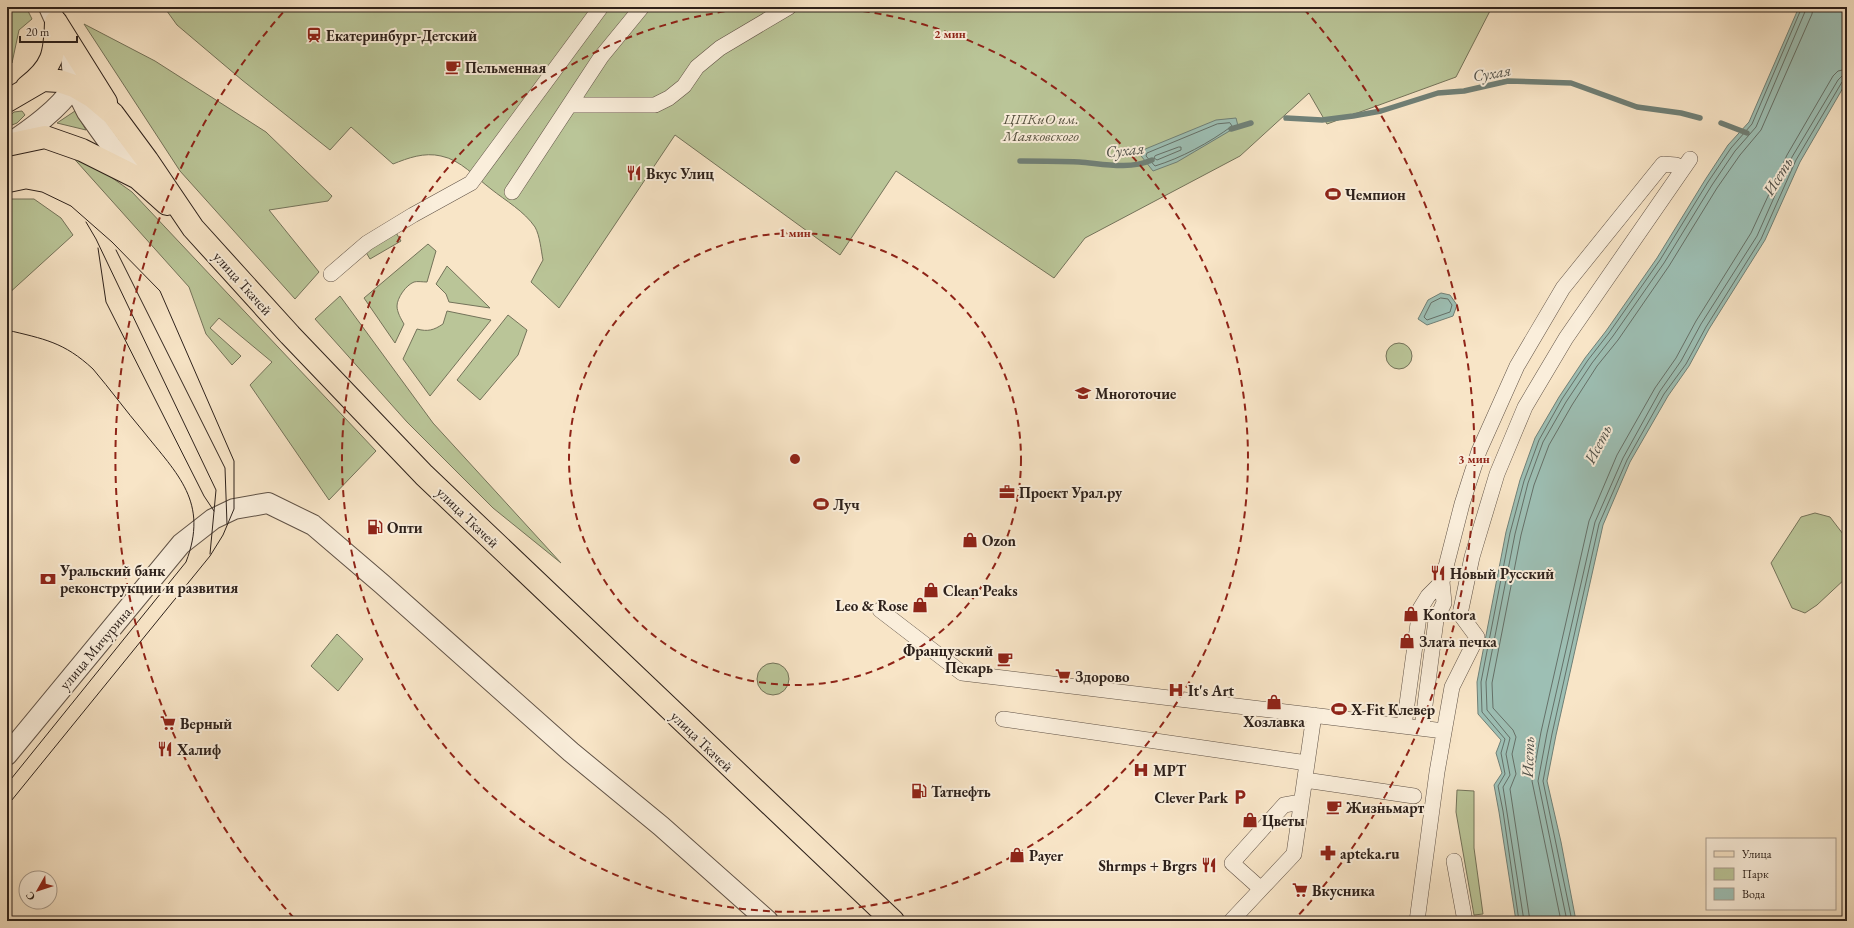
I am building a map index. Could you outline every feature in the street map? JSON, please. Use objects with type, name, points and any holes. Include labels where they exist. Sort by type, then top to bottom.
[{"type":"main road","points":[[14,96],[40,76],[54,55],[53,15]]},
{"type":"main road","points":[[53,15],[113,114]]},
{"type":"main road","name":"улица Ткачей","points":[[14,96],[43,80],[59,81],[74,86],[93,97],[113,114],[147,160],[193,228],[290,335],[424,476],[893,921]]},
{"type":"main road","points":[[7,145],[45,137],[82,150],[138,178],[193,228]]},
{"type":"street","points":[[331,274],[367,243],[413,215],[471,183],[601,7]]},
{"type":"street","points":[[512,192],[571,105],[601,57],[642,7]]},
{"type":"street","points":[[571,105],[655,105],[669,98],[684,86],[697,67],[720,48],[789,7]]},
{"type":"street","points":[[53,15],[71,56],[74,86],[86,112],[112,147],[138,178]]},
{"type":"street","points":[[7,145],[25,133],[65,99],[74,86]]},
{"type":"street","points":[[1417,921],[1444,731],[1452,686],[1477,637],[1460,614],[1472,557],[1497,474],[1525,407],[1566,338],[1690,159]]},
{"type":"street","points":[[1422,728],[1436,620],[1444,603],[1442,582],[1462,504],[1479,451],[1517,366],[1563,288],[1598,243],[1663,164],[1676,165]]},
{"type":"street","name":"улица Мичурина","points":[[7,755],[181,544],[213,519],[230,511],[268,503],[313,525],[382,584],[571,752],[661,826],[768,921]]},
{"type":"street","points":[[1404,726],[1420,609],[1428,596],[1442,582]]},
{"type":"street","points":[[880,610],[962,673],[1444,731]]},
{"type":"street","points":[[1231,921],[1294,854],[1314,715]]},
{"type":"street","points":[[1003,719],[1307,763]]},
{"type":"street","points":[[1304,780],[1414,796]]},
{"type":"street","points":[[1261,889],[1232,863],[1284,805],[1301,802]]},
{"type":"street","points":[[1454,861],[1465,921]]},
{"type":"green space","points":[[7,7],[26,7],[32,19],[19,30],[12,63],[7,53],[7,26],[9,24]]},
{"type":"green space","name":"ЦПКиО им. Маяковского","points":[[164,7],[1492,7],[1456,77],[1327,124],[1309,93],[1240,156],[1085,238],[1054,278],[896,171],[840,255],[675,135],[559,308],[531,282],[543,260],[535,227],[520,211],[468,170],[455,161],[435,155],[416,156],[393,164],[351,127],[330,150],[242,80],[177,25]]},
{"type":"green space","points":[[84,24],[155,61],[266,132],[332,196],[328,201],[269,210],[319,272],[295,299],[180,171]]},
{"type":"green space","points":[[22,111],[25,115],[17,123],[7,127],[7,118],[14,112]]},
{"type":"green space","points":[[75,111],[86,130],[57,123]]},
{"type":"green space","points":[[69,153],[97,167],[132,192],[376,451],[329,500],[250,385],[272,362],[219,318],[210,328],[241,356],[232,365],[206,334],[189,287]]},
{"type":"green space","points":[[7,199],[34,199],[61,218],[73,235],[7,295]]},
{"type":"green space","points":[[395,231],[401,241],[370,259],[364,249]]},
{"type":"green space","points":[[428,244],[436,251],[427,282],[414,282],[405,289],[400,296],[397,303],[397,308],[404,324],[395,343],[364,298]]},
{"type":"green space","points":[[447,266],[490,308],[449,302],[446,294],[436,284]]},
{"type":"green space","points":[[340,296],[433,423],[561,563],[493,508],[407,422],[315,319]]},
{"type":"green space","points":[[447,311],[491,320],[430,396],[403,359],[417,329],[428,330],[440,326],[443,324]]},
{"type":"green space","points":[[508,315],[527,330],[518,355],[480,400],[457,380]]},
{"type":"green space","points":[[1399,343],[1408,347],[1412,356],[1408,365],[1399,369],[1390,365],[1386,356],[1390,347]]},
{"type":"green space","points":[[1815,513],[1830,517],[1843,534],[1847,535],[1847,577],[1817,605],[1805,613],[1792,608],[1771,563],[1801,517]]},
{"type":"green space","points":[[337,634],[363,659],[338,691],[311,666]]},
{"type":"green space","points":[[770,663],[776,663],[785,667],[789,679],[785,691],[776,695],[770,695],[761,691],[757,682],[757,676],[761,667]]},
{"type":"green space","points":[[1457,790],[1474,791],[1474,848],[1483,914],[1474,915],[1456,812]]},
{"type":"water","name":"Исеть","points":[[1799,7],[1847,7],[1847,81],[1800,162],[1765,240],[1709,329],[1689,366],[1668,396],[1630,462],[1603,525],[1547,781],[1561,842],[1576,921],[1516,921],[1494,785],[1502,773],[1496,753],[1501,740],[1478,714],[1477,682],[1506,532],[1520,480],[1535,438],[1559,397],[1585,358],[1606,331],[1657,258],[1728,145],[1749,122]]},
{"type":"water","points":[[1236,118],[1238,126],[1177,162],[1153,171],[1138,152],[1216,120]]},
{"type":"water","points":[[1441,293],[1450,295],[1457,305],[1453,316],[1427,325],[1418,319],[1428,300]]},
{"type":"waterway","name":"Сухая","points":[[1286,118],[1322,120],[1353,116],[1381,111],[1438,93],[1464,91],[1508,81],[1571,83],[1637,107],[1681,113],[1700,118]]},
{"type":"waterway","name":"Сухая","points":[[1231,129],[1251,123]]},
{"type":"waterway","name":"Сухая","points":[[1721,123],[1747,133]]},
{"type":"waterway","name":"Сухая","points":[[1020,161],[1079,162],[1125,166],[1152,160]]},
{"type":"tram line","points":[[7,193],[26,189],[42,192],[71,206],[112,242],[160,291],[234,461],[234,509],[223,535],[210,556],[7,806]]},
{"type":"tram line","points":[[86,222],[96,239],[216,490],[210,554]]},
{"type":"tram line","points":[[98,248],[106,302],[204,496],[214,511]]},
{"type":"tram line","points":[[116,250],[225,468],[227,524]]},
{"type":"tram line","points":[[7,330],[43,339],[63,347],[93,369],[178,476],[186,490],[192,506],[194,522],[192,541],[186,562],[7,784]]},
{"type":"place","name":"Екатеринбург-Детский","points":[[314,35]]},
{"type":"place","name":"Пельменная","points":[[453,67]]},
{"type":"place","name":"Вкус Улиц","points":[[634,173]]},
{"type":"place","name":"Чемпион","points":[[1333,194]]},
{"type":"place","name":"Многоточие","points":[[1083,393]]},
{"type":"place","name":"Проект Урал.ру","points":[[1007,492]]},
{"type":"place","name":"Луч","points":[[821,504]]},
{"type":"place","name":"Опти","points":[[375,527]]},
{"type":"place","name":"Ozon","points":[[970,540]]},
{"type":"place","name":"Новый Русский","points":[[1438,573]]},
{"type":"place","name":"Уральский банк реконструкции и развития","points":[[48,579]]},
{"type":"place","name":"Clean Peaks","points":[[931,590]]},
{"type":"place","name":"Leo & Rose","points":[[920,605]]},
{"type":"place","name":"Kontora","points":[[1411,614]]},
{"type":"place","name":"Злата печка","points":[[1407,641]]},
{"type":"place","name":"Французский Пекарь","points":[[1005,659]]},
{"type":"place","name":"Здорово","points":[[1063,676]]},
{"type":"place","name":"It's Art","points":[[1176,690]]},
{"type":"place","name":"Хозлавка","points":[[1274,702]]},
{"type":"place","name":"X-Fit Клевер","points":[[1339,709]]},
{"type":"place","name":"Верный","points":[[168,723]]},
{"type":"place","name":"Халиф","points":[[165,749]]},
{"type":"place","name":"МРТ","points":[[1141,770]]},
{"type":"place","name":"Татнефть","points":[[919,791]]},
{"type":"place","name":"Clever Park","points":[[1240,797]]},
{"type":"place","name":"Жизньмарт","points":[[1334,807]]},
{"type":"place","name":"Цветы","points":[[1250,820]]},
{"type":"place","name":"apteka.ru","points":[[1328,853]]},
{"type":"place","name":"Payer","points":[[1017,855]]},
{"type":"place","name":"Shrmps + Brgrs","points":[[1209,865]]},
{"type":"place","name":"Вкусника","points":[[1300,890]]}]
